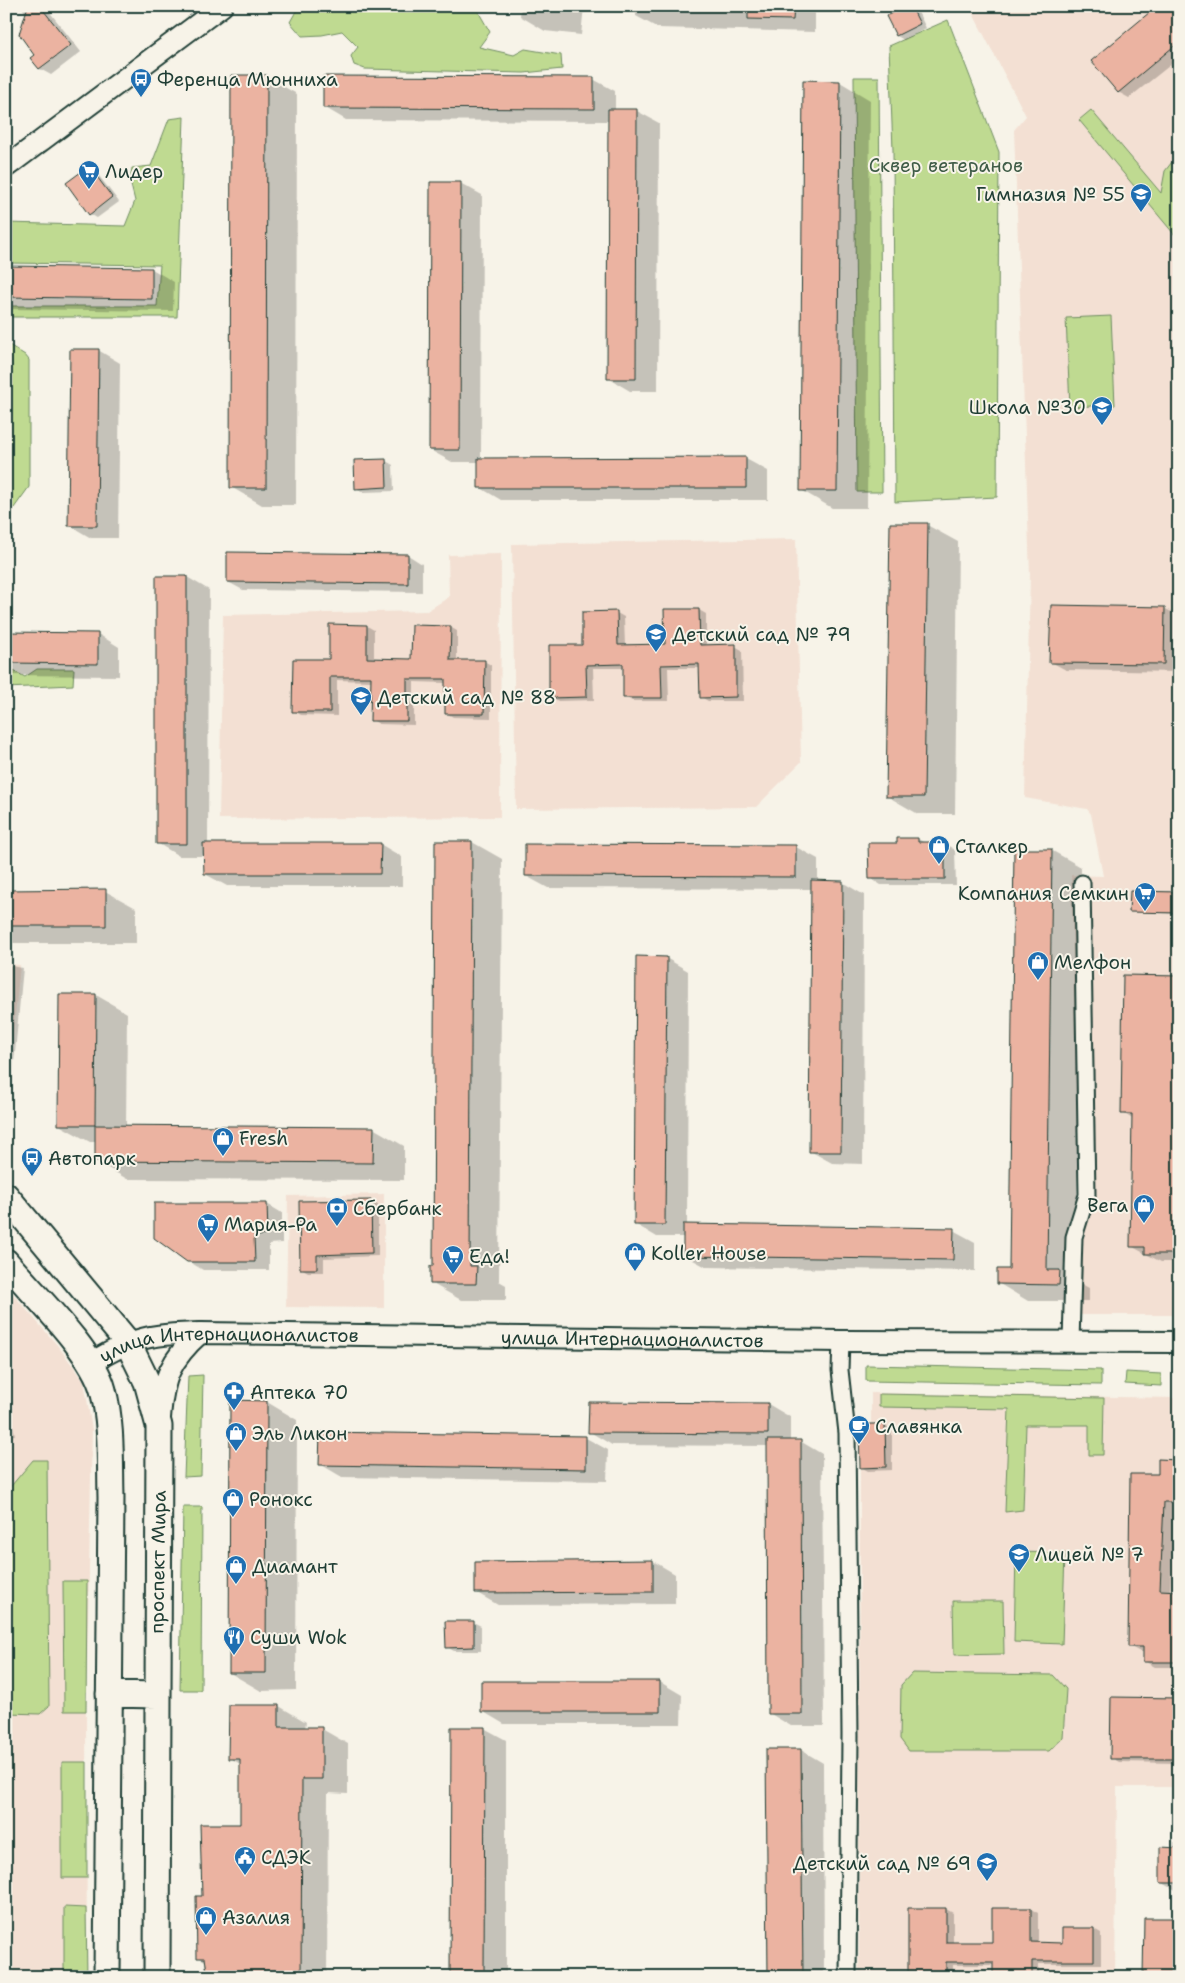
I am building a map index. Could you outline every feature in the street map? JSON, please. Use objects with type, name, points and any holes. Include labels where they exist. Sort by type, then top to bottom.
[{"type":"main road","name":"проспект Мира","points":[[6,1196],[128,1343],[147,1382],[159,1426],[157,1977]]},
{"type":"main road","points":[[6,1262],[92,1362],[103,1389],[108,1423],[111,1497],[106,1977]]},
{"type":"main road","points":[[109,1694],[157,1695]]},
{"type":"street","points":[[6,167],[222,6]]},
{"type":"street","points":[[1071,1342],[1074,1237],[1087,1195],[1082,883]]},
{"type":"street","points":[[159,1426],[162,1392],[168,1370],[181,1350],[200,1333]]},
{"type":"street","name":"улица Интернационалистов","points":[[92,1362],[128,1343],[166,1335],[200,1333],[841,1341],[1179,1342]]},
{"type":"street","points":[[841,1341],[840,1370],[847,1433],[850,1736],[848,1977]]},
{"type":"shaded area","points":[[969,6],[1179,6],[1179,1315],[1081,1315],[1071,875],[1103,876],[1091,814],[1087,809],[1025,798],[1030,575],[1014,130],[1026,116]]},
{"type":"shaded area","name":"Детский сад № 79","points":[[796,539],[801,762],[756,807],[516,809],[512,544]]},
{"type":"shaded area","name":"Детский сад № 88","points":[[501,554],[500,817],[219,819],[223,615],[427,611],[449,597],[448,555]]},
{"type":"shaded area","points":[[6,964],[20,965],[6,1106]]},
{"type":"shaded area","points":[[384,1194],[384,1308],[286,1307],[288,1196]]},
{"type":"shaded area","points":[[6,1286],[58,1346],[84,1381],[92,1430],[86,1711],[87,1977],[6,1977]]},
{"type":"shaded area","name":"Лицей № 7","points":[[871,1393],[1179,1398],[1179,1787],[1117,1787],[1115,1977],[859,1977],[860,1468],[885,1424],[871,1424]]},
{"type":"green space","points":[[299,6],[475,6],[490,32],[479,47],[514,55],[525,49],[561,55],[562,69],[524,73],[365,69],[354,65],[351,56],[358,47],[342,31],[302,36],[290,22]]},
{"type":"green space","name":"Сквер ветеранов","points":[[948,20],[999,152],[997,497],[895,502],[893,150],[889,46]]},
{"type":"green space","points":[[854,77],[879,77],[882,492],[857,492]]},
{"type":"green space","points":[[1091,110],[1161,193],[1165,171],[1179,153],[1179,240],[1079,120]]},
{"type":"green space","points":[[184,117],[177,317],[6,317],[6,306],[157,306],[160,265],[6,263],[6,223],[125,226],[135,201],[130,181],[132,168],[151,166],[169,119]]},
{"type":"green space","points":[[1111,316],[1115,405],[1070,407],[1066,318]]},
{"type":"green space","points":[[6,343],[25,355],[29,360],[29,487],[6,519]]},
{"type":"green space","points":[[6,667],[25,677],[37,669],[74,669],[73,685],[6,688]]},
{"type":"green space","points":[[866,1365],[1101,1370],[1101,1385],[866,1381]]},
{"type":"green space","points":[[1126,1372],[1161,1374],[1161,1386],[1125,1384]]},
{"type":"green space","points":[[203,1375],[201,1476],[184,1477],[188,1376]]},
{"type":"green space","points":[[879,1394],[1104,1398],[1103,1455],[1089,1455],[1089,1425],[1026,1425],[1023,1510],[1005,1512],[1009,1409],[879,1407]]},
{"type":"green space","points":[[33,1460],[47,1460],[49,1706],[40,1714],[7,1713],[6,1492]]},
{"type":"green space","points":[[183,1507],[202,1507],[201,1690],[180,1690]]},
{"type":"green space","points":[[1016,1552],[1065,1553],[1062,1644],[1014,1642]]},
{"type":"green space","points":[[63,1581],[87,1581],[86,1711],[64,1711]]},
{"type":"green space","points":[[953,1601],[1003,1601],[1004,1654],[954,1655]]},
{"type":"green space","points":[[912,1673],[1053,1675],[1066,1689],[1063,1738],[1049,1751],[909,1751],[900,1739],[901,1685]]},
{"type":"green space","points":[[62,1762],[87,1762],[87,1878],[62,1878]]},
{"type":"green space","points":[[64,1907],[86,1908],[87,1977],[64,1977]]},
{"type":"building","points":[[28,6],[40,6],[71,45],[39,69],[30,58],[34,55],[19,34]]},
{"type":"building","points":[[748,6],[794,6],[793,20],[748,19]]},
{"type":"building","points":[[906,6],[911,6],[920,24],[896,36],[886,16]]},
{"type":"building","points":[[1145,6],[1179,6],[1179,42],[1118,93],[1091,61],[1150,12]]},
{"type":"building","points":[[231,75],[267,75],[266,488],[230,488]]},
{"type":"building","points":[[323,76],[594,77],[594,109],[323,108]]},
{"type":"building","points":[[803,80],[840,81],[837,491],[800,491]]},
{"type":"building","points":[[608,109],[637,109],[636,379],[607,379]]},
{"type":"building","name":"Лидер","points":[[89,166],[112,197],[89,215],[66,183]]},
{"type":"building","points":[[430,182],[461,182],[460,450],[429,450]]},
{"type":"building","points":[[6,266],[152,268],[152,299],[6,297]]},
{"type":"building","points":[[70,349],[99,349],[97,526],[68,526]]},
{"type":"building","points":[[746,457],[746,488],[478,488],[478,458]]},
{"type":"building","points":[[386,459],[387,487],[355,489],[354,460]]},
{"type":"building","points":[[890,523],[928,523],[924,797],[886,797]]},
{"type":"building","points":[[227,552],[408,554],[408,584],[227,582]]},
{"type":"building","points":[[156,576],[187,576],[187,844],[156,844]]},
{"type":"building","points":[[1051,605],[1165,607],[1164,664],[1049,663]]},
{"type":"building","points":[[664,609],[699,609],[700,645],[736,644],[736,697],[700,698],[699,664],[661,665],[662,698],[623,698],[623,664],[586,665],[587,697],[549,698],[549,645],[582,645],[582,612],[617,611],[618,645],[665,644]]},
{"type":"building","points":[[329,624],[367,625],[367,658],[411,659],[412,625],[451,626],[450,660],[485,660],[484,714],[445,714],[445,679],[407,679],[407,721],[370,721],[371,677],[330,677],[330,712],[292,712],[293,659],[329,659]]},
{"type":"building","points":[[6,632],[98,633],[98,664],[6,663]]},
{"type":"building","points":[[897,838],[918,838],[918,842],[945,842],[945,879],[869,879],[868,843],[897,843]]},
{"type":"building","points":[[435,841],[472,841],[470,1266],[477,1266],[476,1284],[430,1284],[430,1266],[433,1266]]},
{"type":"building","points":[[203,843],[381,843],[380,874],[204,874]]},
{"type":"building","points":[[525,844],[796,845],[796,877],[525,876]]},
{"type":"building","points":[[1014,849],[1052,849],[1047,1270],[1060,1270],[1059,1285],[997,1284],[997,1269],[1009,1269]]},
{"type":"building","points":[[811,880],[843,881],[841,1152],[809,1152]]},
{"type":"building","points":[[106,889],[106,926],[6,926],[6,890]]},
{"type":"building","points":[[1130,891],[1179,892],[1179,913],[1129,912]]},
{"type":"building","points":[[636,956],[667,957],[665,1225],[634,1225]]},
{"type":"building","points":[[1123,975],[1179,976],[1179,1254],[1145,1254],[1145,1247],[1130,1247],[1132,1114],[1121,1114]]},
{"type":"building","points":[[59,994],[96,994],[95,1125],[58,1125]]},
{"type":"building","points":[[95,1125],[374,1127],[373,1163],[95,1161]]},
{"type":"building","points":[[371,1200],[372,1253],[317,1255],[317,1269],[300,1269],[299,1201]]},
{"type":"building","points":[[154,1203],[267,1203],[268,1235],[254,1236],[255,1262],[187,1262],[154,1238]]},
{"type":"building","points":[[683,1224],[954,1228],[953,1260],[683,1256]]},
{"type":"building","points":[[230,1400],[267,1401],[266,1673],[229,1673]]},
{"type":"building","points":[[589,1402],[768,1403],[768,1434],[588,1433]]},
{"type":"building","points":[[859,1424],[885,1424],[886,1467],[860,1468]]},
{"type":"building","points":[[320,1432],[586,1436],[586,1469],[319,1465]]},
{"type":"building","points":[[767,1440],[801,1440],[802,1714],[768,1714]]},
{"type":"building","points":[[1158,1459],[1179,1460],[1179,1502],[1164,1502],[1160,1590],[1179,1591],[1179,1662],[1143,1662],[1143,1647],[1128,1647],[1130,1474],[1158,1474]]},
{"type":"building","points":[[653,1560],[653,1592],[475,1593],[475,1562]]},
{"type":"building","points":[[445,1621],[474,1621],[474,1647],[446,1648]]},
{"type":"building","points":[[481,1681],[660,1681],[660,1712],[481,1712]]},
{"type":"building","points":[[1111,1697],[1179,1698],[1179,1759],[1110,1759]]},
{"type":"building","points":[[229,1705],[279,1705],[279,1727],[322,1727],[322,1779],[302,1779],[301,1977],[208,1977],[205,1958],[197,1958],[196,1896],[202,1896],[200,1824],[240,1824],[240,1759],[228,1759]]},
{"type":"building","points":[[451,1727],[485,1727],[484,1977],[450,1977]]},
{"type":"building","points":[[766,1749],[801,1749],[803,1977],[768,1977]]},
{"type":"building","points":[[1160,1847],[1179,1848],[1179,1883],[1160,1883]]},
{"type":"building","points":[[908,1908],[946,1908],[946,1942],[992,1942],[992,1908],[1031,1908],[1031,1942],[1062,1943],[1062,1928],[1094,1928],[1094,1961],[1032,1961],[1032,1977],[993,1977],[993,1962],[946,1962],[946,1977],[908,1977]]},
{"type":"building","points":[[1144,1918],[1179,1918],[1179,1977],[1143,1977]]},
{"type":"place","name":"Ференца Мюнниха","points":[[141,98]]},
{"type":"place","name":"Лидер","points":[[89,190]]},
{"type":"place","name":"Гимназия № 55","points":[[1141,213]]},
{"type":"place","name":"Школа №30","points":[[1102,426]]},
{"type":"place","name":"Детский сад № 79","points":[[656,653]]},
{"type":"place","name":"Детский сад № 88","points":[[361,716]]},
{"type":"place","name":"Сталкер","points":[[939,865]]},
{"type":"place","name":"Компания Семкин","points":[[1145,912]]},
{"type":"place","name":"Мелфон","points":[[1038,981]]},
{"type":"place","name":"Fresh","points":[[223,1157]]},
{"type":"place","name":"Автопарк","points":[[32,1177]]},
{"type":"place","name":"Вега","points":[[1144,1224]]},
{"type":"place","name":"Сбербанк","points":[[337,1227]]},
{"type":"place","name":"Мария-Ра","points":[[208,1243]]},
{"type":"place","name":"Koller House","points":[[635,1272]]},
{"type":"place","name":"Еда!","points":[[453,1275]]},
{"type":"place","name":"Аптека 70","points":[[234,1411]]},
{"type":"place","name":"Славянка","points":[[859,1445]]},
{"type":"place","name":"Эль Ликон","points":[[236,1452]]},
{"type":"place","name":"Ронокс","points":[[233,1518]]},
{"type":"place","name":"Лицей № 7","points":[[1019,1573]]},
{"type":"place","name":"Диамант","points":[[236,1585]]},
{"type":"place","name":"Суши Wok","points":[[234,1656]]},
{"type":"place","name":"СДЭК","points":[[245,1876]]},
{"type":"place","name":"Детский сад № 69","points":[[987,1882]]},
{"type":"place","name":"Азалия","points":[[206,1936]]}]
